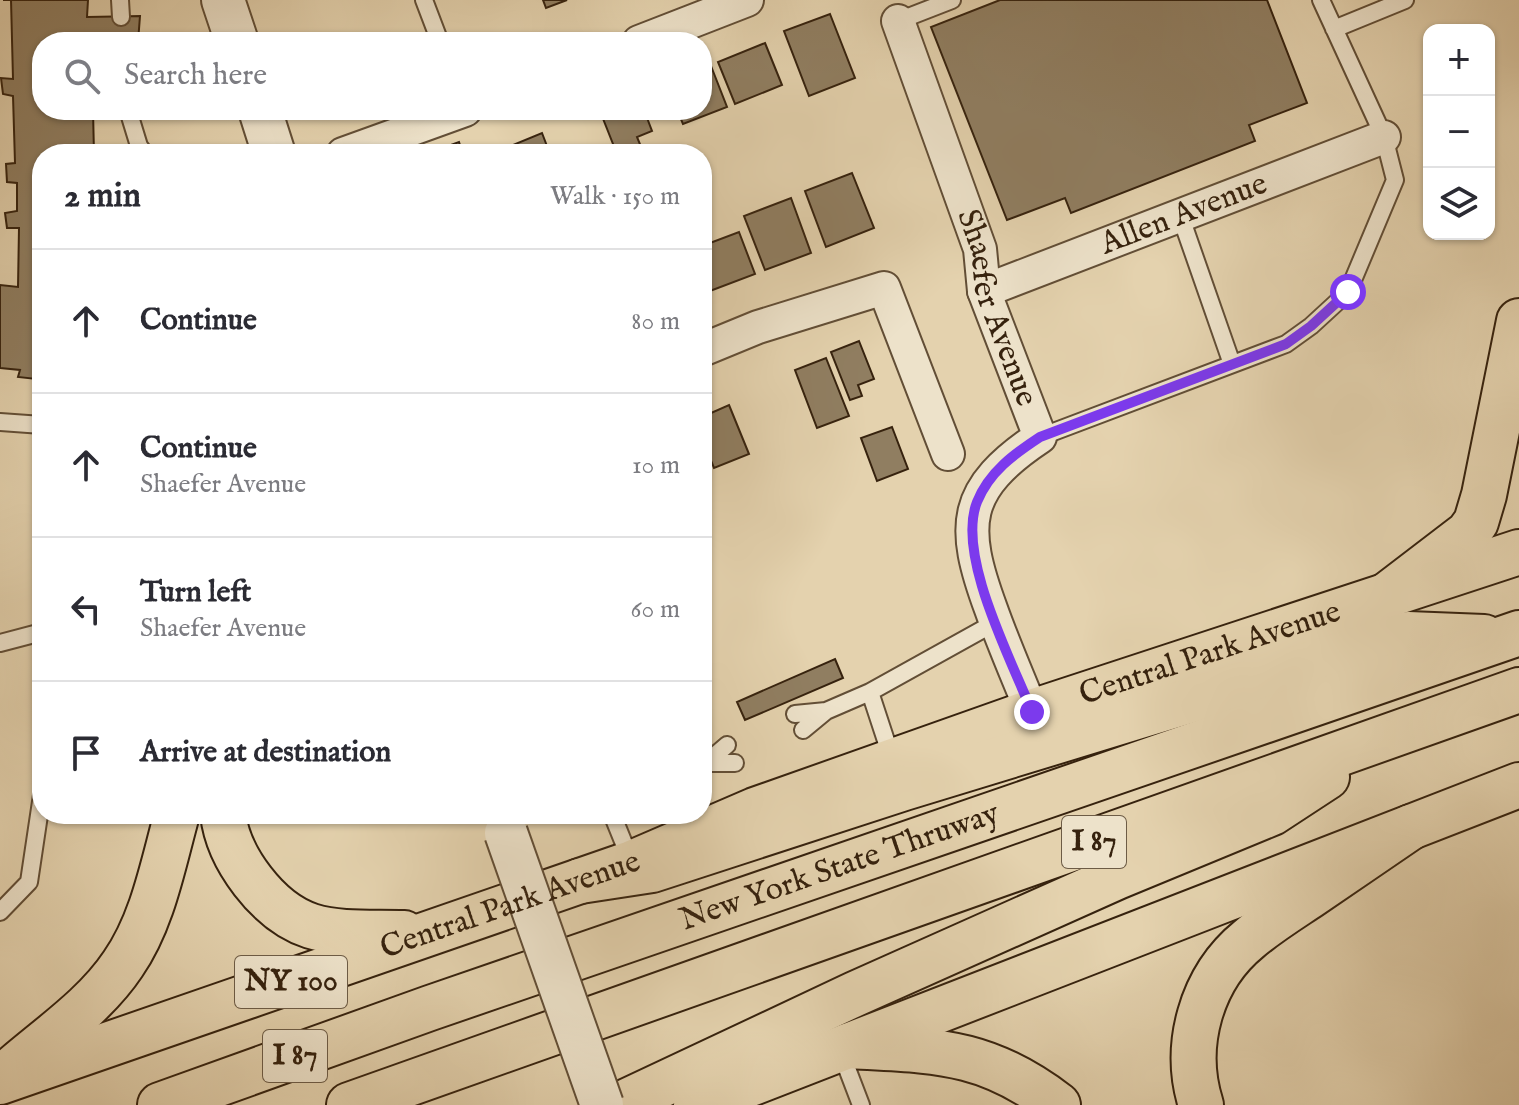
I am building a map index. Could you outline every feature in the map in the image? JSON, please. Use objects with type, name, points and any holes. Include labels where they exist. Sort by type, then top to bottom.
[{"type":"main road","points":[[1387,595],[1459,543],[1476,522],[1519,321]]},
{"type":"main road","name":"Central Park Avenue","points":[[712,820],[755,810],[1032,712],[1519,552]]},
{"type":"main road","points":[[580,881],[652,870],[873,797],[1408,634],[1512,636]]},
{"type":"main road","name":"New York State Thruway","points":[[160,1105],[459,998],[1512,636]]},
{"type":"main road","name":"New York State Thruway","points":[[349,1105],[1519,690]]},
{"type":"main road","points":[[619,1105],[869,987],[1117,877],[1272,813],[1388,737]]},
{"type":"main road","points":[[696,1105],[1519,785]]},
{"type":"main road","points":[[0,1081],[90,1002],[125,963],[154,896],[174,824]]},
{"type":"main road","points":[[226,824],[240,862],[267,896],[295,919],[326,930],[434,933]]},
{"type":"main road","name":"Central Park Avenue","points":[[0,1081],[632,863],[697,824]]},
{"type":"main road","points":[[1201,1105],[1193,1071],[1194,1040],[1212,981],[1230,957],[1269,924],[1411,827]]},
{"type":"main road","points":[[844,1047],[930,1051],[979,1060],[1004,1070],[1058,1105]]},
{"type":"street","points":[[223,0],[234,32]]},
{"type":"street","points":[[665,32],[747,0]]},
{"type":"street","name":"Shaefer Avenue","points":[[898,21],[980,249],[984,291],[1040,437],[1013,454],[996,471],[977,503],[972,524],[975,564],[1032,712]]},
{"type":"street","points":[[263,120],[271,144]]},
{"type":"street","points":[[371,144],[437,120]]},
{"type":"street","name":"Allen Avenue","points":[[984,291],[1384,137]]},
{"type":"street","points":[[712,346],[758,327],[884,288],[948,454]]},
{"type":"street","points":[[503,824],[602,1105]]},
{"type":"lane","points":[[424,0],[436,32]]},
{"type":"lane","points":[[898,21],[952,0]]},
{"type":"lane","points":[[1040,437],[1286,344],[1348,292],[1395,180],[1384,137],[1321,0]]},
{"type":"lane","points":[[1334,29],[1405,0]]},
{"type":"lane","points":[[131,120],[138,144]]},
{"type":"lane","points":[[1180,215],[1232,364]]},
{"type":"lane","points":[[0,422],[32,424]]},
{"type":"lane","points":[[803,730],[826,711],[870,692],[996,622]]},
{"type":"lane","points":[[0,643],[32,635]]},
{"type":"lane","points":[[870,692],[893,761]]},
{"type":"lane","points":[[795,714],[826,711]]},
{"type":"lane","points":[[712,757],[727,745]]},
{"type":"lane","points":[[712,764],[735,763]]},
{"type":"lane","points":[[0,912],[29,882],[38,824]]},
{"type":"lane","points":[[616,824],[632,863]]},
{"type":"lane","points":[[844,1047],[859,1104]]},
{"type":"building","points":[[11,0],[88,0],[87,17],[140,16],[139,32],[32,32],[32,120],[93,120],[94,144],[32,144],[32,379],[18,377],[20,370],[0,368],[0,285],[18,287],[19,228],[7,228],[5,213],[17,211],[17,183],[7,182],[6,164],[15,163],[13,96],[3,94],[1,78],[13,79]]},
{"type":"building","points":[[543,0],[567,0],[546,8]]},
{"type":"building","points":[[1000,0],[1267,0],[1307,103],[1249,125],[1255,141],[1071,213],[1065,198],[1007,220],[931,27]]},
{"type":"building","points":[[830,14],[855,78],[809,96],[784,31]]},
{"type":"building","points":[[765,43],[782,85],[735,104],[718,62]]},
{"type":"building","points":[[712,69],[727,107],[712,113]]},
{"type":"building","points":[[604,120],[648,120],[652,131],[637,137],[640,144],[613,144]]},
{"type":"building","points":[[542,133],[546,144],[515,144]]},
{"type":"building","points":[[852,173],[874,228],[826,247],[805,191]]},
{"type":"building","points":[[791,198],[811,253],[765,270],[744,216]]},
{"type":"building","points":[[739,232],[755,274],[712,290],[712,242]]},
{"type":"building","points":[[859,341],[874,379],[858,385],[862,396],[850,400],[831,352]]},
{"type":"building","points":[[826,358],[849,416],[817,428],[795,370]]},
{"type":"building","points":[[729,405],[749,454],[714,468],[712,413]]},
{"type":"building","points":[[892,427],[908,469],[877,481],[861,438]]},
{"type":"building","points":[[835,659],[843,678],[745,720],[737,702]]},
{"type":"route","points":[[1032,712],[993,616],[971,543],[977,503],[996,471],[1013,454],[1040,437],[1286,344],[1348,292]]}]
